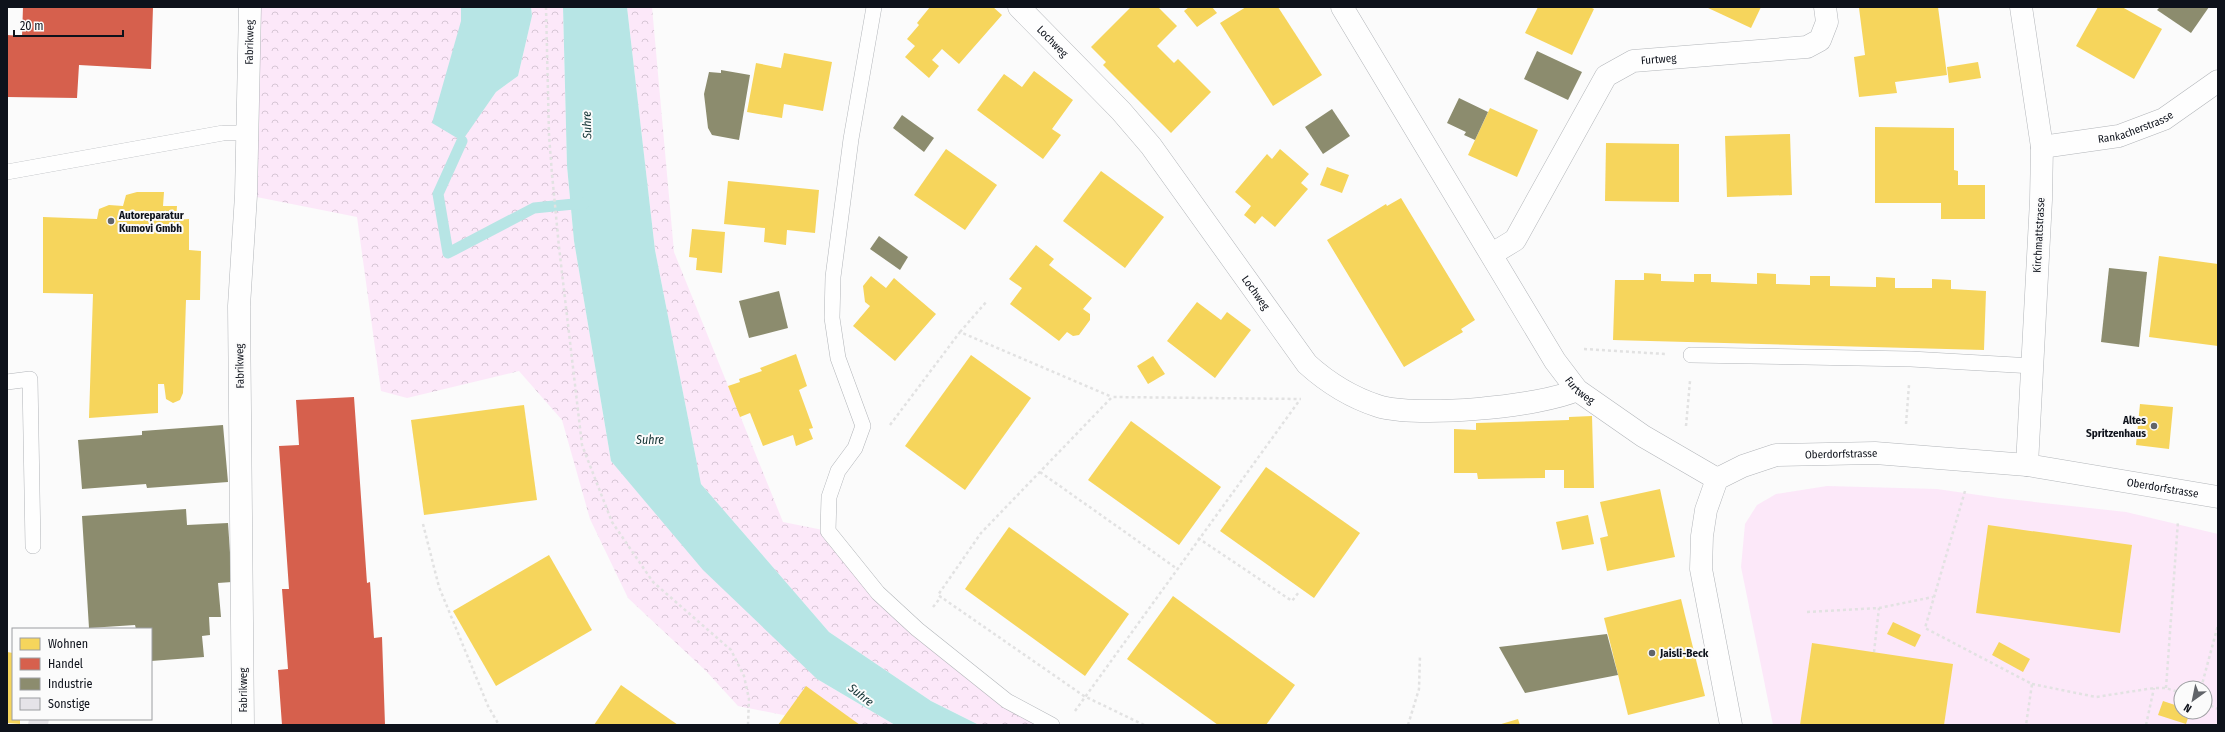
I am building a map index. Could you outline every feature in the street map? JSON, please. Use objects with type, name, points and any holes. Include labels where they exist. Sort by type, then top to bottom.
[{"type":"street","name":"Fabrikweg","points":[[243,725],[239,306],[246,195],[250,7]]},
{"type":"street","name":"Lochweg","points":[[1019,7],[1121,111],[1151,146],[1307,364],[1325,380],[1347,393],[1379,406],[1412,411],[1529,404],[1561,397],[1577,390]]},
{"type":"street","name":"Furtweg","points":[[1342,7],[1555,361],[1577,390],[1643,436],[1717,479]]},
{"type":"street","name":"Furtweg","points":[[1492,254],[1515,240],[1606,76],[1633,61],[1807,47],[1820,40],[1827,22],[1824,7]]},
{"type":"street","name":"Kirchmattstrasse","points":[[2021,7],[2042,147],[2033,366],[2027,464]]},
{"type":"street","name":"Rankacherstrasse","points":[[2042,147],[2119,136],[2164,119],[2218,81]]},
{"type":"street","name":"Oberdorfstrasse","points":[[1717,479],[1743,466],[1776,455],[1903,455],[2027,464],[2218,497]]},
{"type":"street","points":[[1717,479],[1706,510],[1703,530],[1701,569],[1731,725]]},
{"type":"lane","points":[[874,7],[851,139],[833,277],[832,318],[838,358],[863,426],[855,448],[838,471],[829,497],[828,531],[878,593],[918,629],[1007,701],[1052,725]]},
{"type":"lane","points":[[7,172],[223,133],[248,133]]},
{"type":"lane","points":[[1691,355],[1911,359],[2033,366]]},
{"type":"lane","points":[[7,382],[30,379],[33,546]]},
{"type":"path","points":[[546,7],[549,135],[552,174],[582,445],[612,522],[653,582],[731,650],[744,676],[749,699],[748,725]]},
{"type":"path","points":[[855,448],[867,455],[960,332],[988,301]]},
{"type":"path","points":[[960,332],[1112,397],[1299,400]]},
{"type":"path","points":[[1555,361],[1579,349],[1691,355],[1684,461]]},
{"type":"path","points":[[1903,455],[1911,359]]},
{"type":"path","points":[[1084,696],[1299,400],[1316,391],[1325,380]]},
{"type":"path","points":[[1112,397],[981,533],[938,595],[1084,696],[1144,725]]},
{"type":"path","points":[[1040,472],[1176,568]]},
{"type":"path","points":[[1966,488],[1925,628],[2032,684],[2096,698],[2154,688],[2166,688],[2173,690]]},
{"type":"path","points":[[2166,688],[2178,520]]},
{"type":"path","points":[[423,524],[439,587],[488,706],[499,725]]},
{"type":"path","points":[[1198,538],[1292,601],[1298,592]]},
{"type":"path","points":[[1807,612],[1879,608],[1933,597]]},
{"type":"path","points":[[1874,652],[1879,608]]},
{"type":"path","points":[[2203,680],[2218,625]]},
{"type":"path","points":[[1408,725],[1419,689],[1420,655]]},
{"type":"path","points":[[2026,725],[2032,684]]},
{"type":"path","points":[[2146,725],[2154,688]]},
{"type":"green space","points":[[250,7],[461,7],[462,140],[496,92],[518,76],[532,16],[531,7],[563,7],[567,166],[574,241],[611,461],[817,679],[895,725],[834,725],[738,706],[706,671],[628,598],[590,519],[562,420],[519,371],[407,398],[381,391],[357,217],[246,195]]},
{"type":"green space","points":[[627,7],[652,7],[674,252],[783,522],[828,531],[878,593],[1048,725],[979,725],[931,701],[829,632],[701,484],[655,250]]},
{"type":"green space","points":[[1827,486],[1937,489],[1999,498],[2126,512],[2218,534],[2218,725],[1773,725],[1741,567],[1745,524],[1757,505],[1776,494]]},
{"type":"water","points":[[461,7],[531,7],[532,16],[518,76],[496,92],[462,141],[432,123],[461,21]]},
{"type":"water","name":"Suhre","points":[[563,7],[627,7],[655,250],[701,484],[829,632],[931,701],[979,725],[895,725],[817,679],[703,570],[611,461],[574,241],[567,166]]},
{"type":"building: Wohnen","points":[[930,7],[993,7],[1002,15],[959,64],[942,49],[932,60],[939,66],[929,78],[905,57],[915,46],[907,39],[919,25],[917,23]]},
{"type":"building: Wohnen","points":[[1131,7],[1158,7],[1177,26],[1157,46],[1174,63],[1178,59],[1211,92],[1171,133],[1103,65],[1106,62],[1091,47]]},
{"type":"building: Wohnen","points":[[1189,7],[1212,7],[1217,13],[1197,27],[1184,11]]},
{"type":"building: Wohnen","points":[[1246,7],[1278,7],[1322,75],[1273,106],[1220,23]]},
{"type":"building: Wohnen","points":[[1538,7],[1590,7],[1594,9],[1572,55],[1525,33]]},
{"type":"building: Wohnen","points":[[1706,7],[1761,7],[1751,28]]},
{"type":"building: Wohnen","points":[[1938,7],[1947,75],[1895,82],[1897,93],[1859,97],[1854,57],[1865,55],[1859,8]]},
{"type":"building: Wohnen","points":[[2098,7],[2122,7],[2162,29],[2134,79],[2076,46]]},
{"type":"building: Wohnen","points":[[784,53],[832,62],[823,111],[784,104],[782,118],[747,112],[756,63],[781,68]]},
{"type":"building: Wohnen","points":[[1978,62],[1981,78],[1949,83],[1947,67]]},
{"type":"building: Wohnen","points":[[1034,71],[1073,100],[1052,129],[1061,135],[1043,159],[977,110],[1004,74],[1022,87]]},
{"type":"building: Wohnen","points":[[1490,108],[1538,130],[1517,177],[1468,155]]},
{"type":"building: Wohnen","points":[[1875,127],[1954,128],[1954,170],[1958,171],[1958,185],[1985,185],[1985,219],[1941,219],[1941,203],[1875,203]]},
{"type":"building: Wohnen","points":[[1790,134],[1792,195],[1727,197],[1725,136]]},
{"type":"building: Wohnen","points":[[1606,143],[1679,144],[1679,202],[1605,201]]},
{"type":"building: Wohnen","points":[[946,149],[997,185],[965,230],[914,195]]},
{"type":"building: Wohnen","points":[[1280,149],[1309,174],[1301,183],[1308,189],[1275,227],[1262,216],[1255,224],[1244,215],[1251,206],[1235,192],[1267,154],[1272,159]]},
{"type":"building: Wohnen","points":[[1327,167],[1349,175],[1342,193],[1320,185]]},
{"type":"building: Wohnen","points":[[1101,171],[1164,217],[1125,268],[1063,221]]},
{"type":"building: Wohnen","points":[[728,181],[819,190],[815,233],[787,230],[786,245],[764,242],[765,228],[724,224]]},
{"type":"building: Wohnen","points":[[137,192],[164,192],[163,206],[177,206],[176,220],[189,219],[189,250],[201,251],[200,300],[186,300],[183,393],[180,400],[173,403],[166,399],[164,384],[158,384],[158,413],[89,418],[93,294],[43,293],[43,217],[97,219],[99,209],[109,205],[123,206],[126,195]]},
{"type":"building: Wohnen","points":[[1401,198],[1475,320],[1461,329],[1463,332],[1404,367],[1327,240],[1386,204],[1387,206]]},
{"type":"building: Wohnen","points":[[692,229],[725,232],[722,273],[696,270],[697,258],[689,257]]},
{"type":"building: Wohnen","points":[[1036,245],[1054,259],[1049,265],[1092,298],[1083,309],[1090,314],[1090,320],[1079,335],[1073,336],[1067,332],[1059,341],[1010,304],[1022,288],[1009,279]]},
{"type":"building: Wohnen","points":[[2159,256],[2218,264],[2218,346],[2149,337]]},
{"type":"building: Wohnen","points":[[1644,273],[1661,274],[1661,281],[1694,282],[1694,274],[1711,274],[1711,282],[1757,284],[1757,273],[1776,274],[1776,284],[1810,285],[1810,276],[1830,276],[1830,286],[1876,287],[1876,277],[1895,278],[1895,288],[1932,288],[1932,279],[1951,280],[1951,289],[1986,291],[1984,350],[1613,340],[1615,280],[1644,280]]},
{"type":"building: Wohnen","points":[[871,276],[886,288],[894,278],[936,314],[895,361],[853,326],[870,306],[865,302],[863,286]]},
{"type":"building: Wohnen","points":[[1197,302],[1221,320],[1227,312],[1251,330],[1215,378],[1167,341]]},
{"type":"building: Wohnen","points":[[796,354],[807,386],[799,390],[813,428],[809,429],[813,439],[796,446],[793,435],[763,446],[750,413],[740,417],[728,386],[740,382],[739,379],[762,371],[760,368]]},
{"type":"building: Wohnen","points":[[971,355],[1031,398],[965,490],[905,446]]},
{"type":"building: Wohnen","points":[[1153,356],[1165,374],[1148,384],[1137,366]]},
{"type":"building: Wohnen","name":"Altes Spritzenhaus","points":[[2140,404],[2173,407],[2169,449],[2136,445]]},
{"type":"building: Wohnen","points":[[524,405],[537,500],[424,515],[411,420]]},
{"type":"building: Wohnen","points":[[1592,416],[1594,488],[1564,488],[1564,470],[1545,470],[1545,478],[1478,479],[1477,473],[1454,473],[1454,429],[1476,430],[1476,423],[1569,420],[1569,417]]},
{"type":"building: Wohnen","points":[[1131,421],[1221,487],[1179,545],[1088,480]]},
{"type":"building: Wohnen","points":[[1266,467],[1360,533],[1314,598],[1220,531]]},
{"type":"building: Wohnen","points":[[1660,489],[1675,557],[1607,571],[1600,538],[1608,536],[1600,502]]},
{"type":"building: Wohnen","points":[[1588,515],[1594,544],[1562,550],[1556,522]]},
{"type":"building: Wohnen","points":[[1988,525],[2132,545],[2120,633],[1976,613]]},
{"type":"building: Wohnen","points":[[1009,527],[1129,614],[1085,676],[965,589]]},
{"type":"building: Wohnen","points":[[549,555],[592,630],[496,686],[453,611]]},
{"type":"building: Wohnen","points":[[1173,596],[1295,685],[1266,725],[1218,725],[1127,659]]},
{"type":"building: Wohnen","points":[[1681,599],[1705,696],[1628,715],[1604,618]]},
{"type":"building: Wohnen","points":[[1893,622],[1921,635],[1915,647],[1887,634]]},
{"type":"building: Wohnen","points":[[1999,642],[2030,659],[2023,672],[1992,655]]},
{"type":"building: Wohnen","points":[[1812,643],[1953,664],[1944,725],[1800,725]]},
{"type":"building: Wohnen","points":[[7,652],[12,653],[12,720],[20,720],[20,724],[7,723]]},
{"type":"building: Wohnen","points":[[621,685],[678,725],[594,725]]},
{"type":"building: Wohnen","points":[[806,686],[860,725],[778,725]]},
{"type":"building: Wohnen","points":[[2163,701],[2173,704],[2173,720],[2158,715]]},
{"type":"building: Wohnen","points":[[1518,719],[1520,725],[1498,725]]},
{"type":"building: Wohnen","points":[[2174,720],[2187,720],[2186,724]]},
{"type":"building: Handel","points":[[23,7],[153,7],[151,69],[79,65],[77,98],[7,97],[7,35],[22,36]]},
{"type":"building: Handel","points":[[354,397],[367,583],[370,582],[374,638],[382,637],[385,725],[282,725],[278,670],[288,669],[282,589],[289,589],[279,446],[299,445],[296,400]]},
{"type":"building: Industrie","points":[[2160,7],[2209,7],[2191,33],[2157,10]]},
{"type":"building: Industrie","points":[[1537,51],[1582,72],[1568,100],[1524,79]]},
{"type":"building: Industrie","points":[[721,70],[750,75],[739,140],[712,135],[708,128],[704,94],[709,72],[721,73]]},
{"type":"building: Industrie","points":[[1459,98],[1488,112],[1475,140],[1464,135],[1466,132],[1447,123]]},
{"type":"building: Industrie","points":[[1332,109],[1350,136],[1323,154],[1305,127]]},
{"type":"building: Industrie","points":[[902,115],[934,138],[924,152],[893,128]]},
{"type":"building: Industrie","points":[[879,236],[908,257],[900,270],[870,249]]},
{"type":"building: Industrie","points":[[2109,268],[2147,272],[2139,347],[2101,342]]},
{"type":"building: Industrie","points":[[779,291],[788,328],[749,338],[739,301]]},
{"type":"building: Industrie","points":[[223,425],[228,482],[147,488],[146,484],[82,489],[78,440],[142,435],[142,431]]},
{"type":"building: Industrie","points":[[186,509],[187,525],[228,523],[232,582],[218,583],[221,617],[209,617],[210,635],[202,636],[204,657],[152,661],[152,628],[136,628],[135,625],[89,628],[82,516]]},
{"type":"building: Industrie","points":[[1607,634],[1618,675],[1525,693],[1499,647]]},
{"type":"building: Sonstige","points":[[29,720],[49,720],[48,725],[28,725]]},
{"type":"waterway","points":[[462,141],[438,194],[448,253],[534,208],[584,203]]},
{"type":"place","name":"Autoreparatur Kumovi Gmbh","points":[[111,221]]},
{"type":"place","name":"Altes Spritzenhaus","points":[[2154,426]]},
{"type":"place","name":"Jaisli-Beck","points":[[1652,653]]}]
